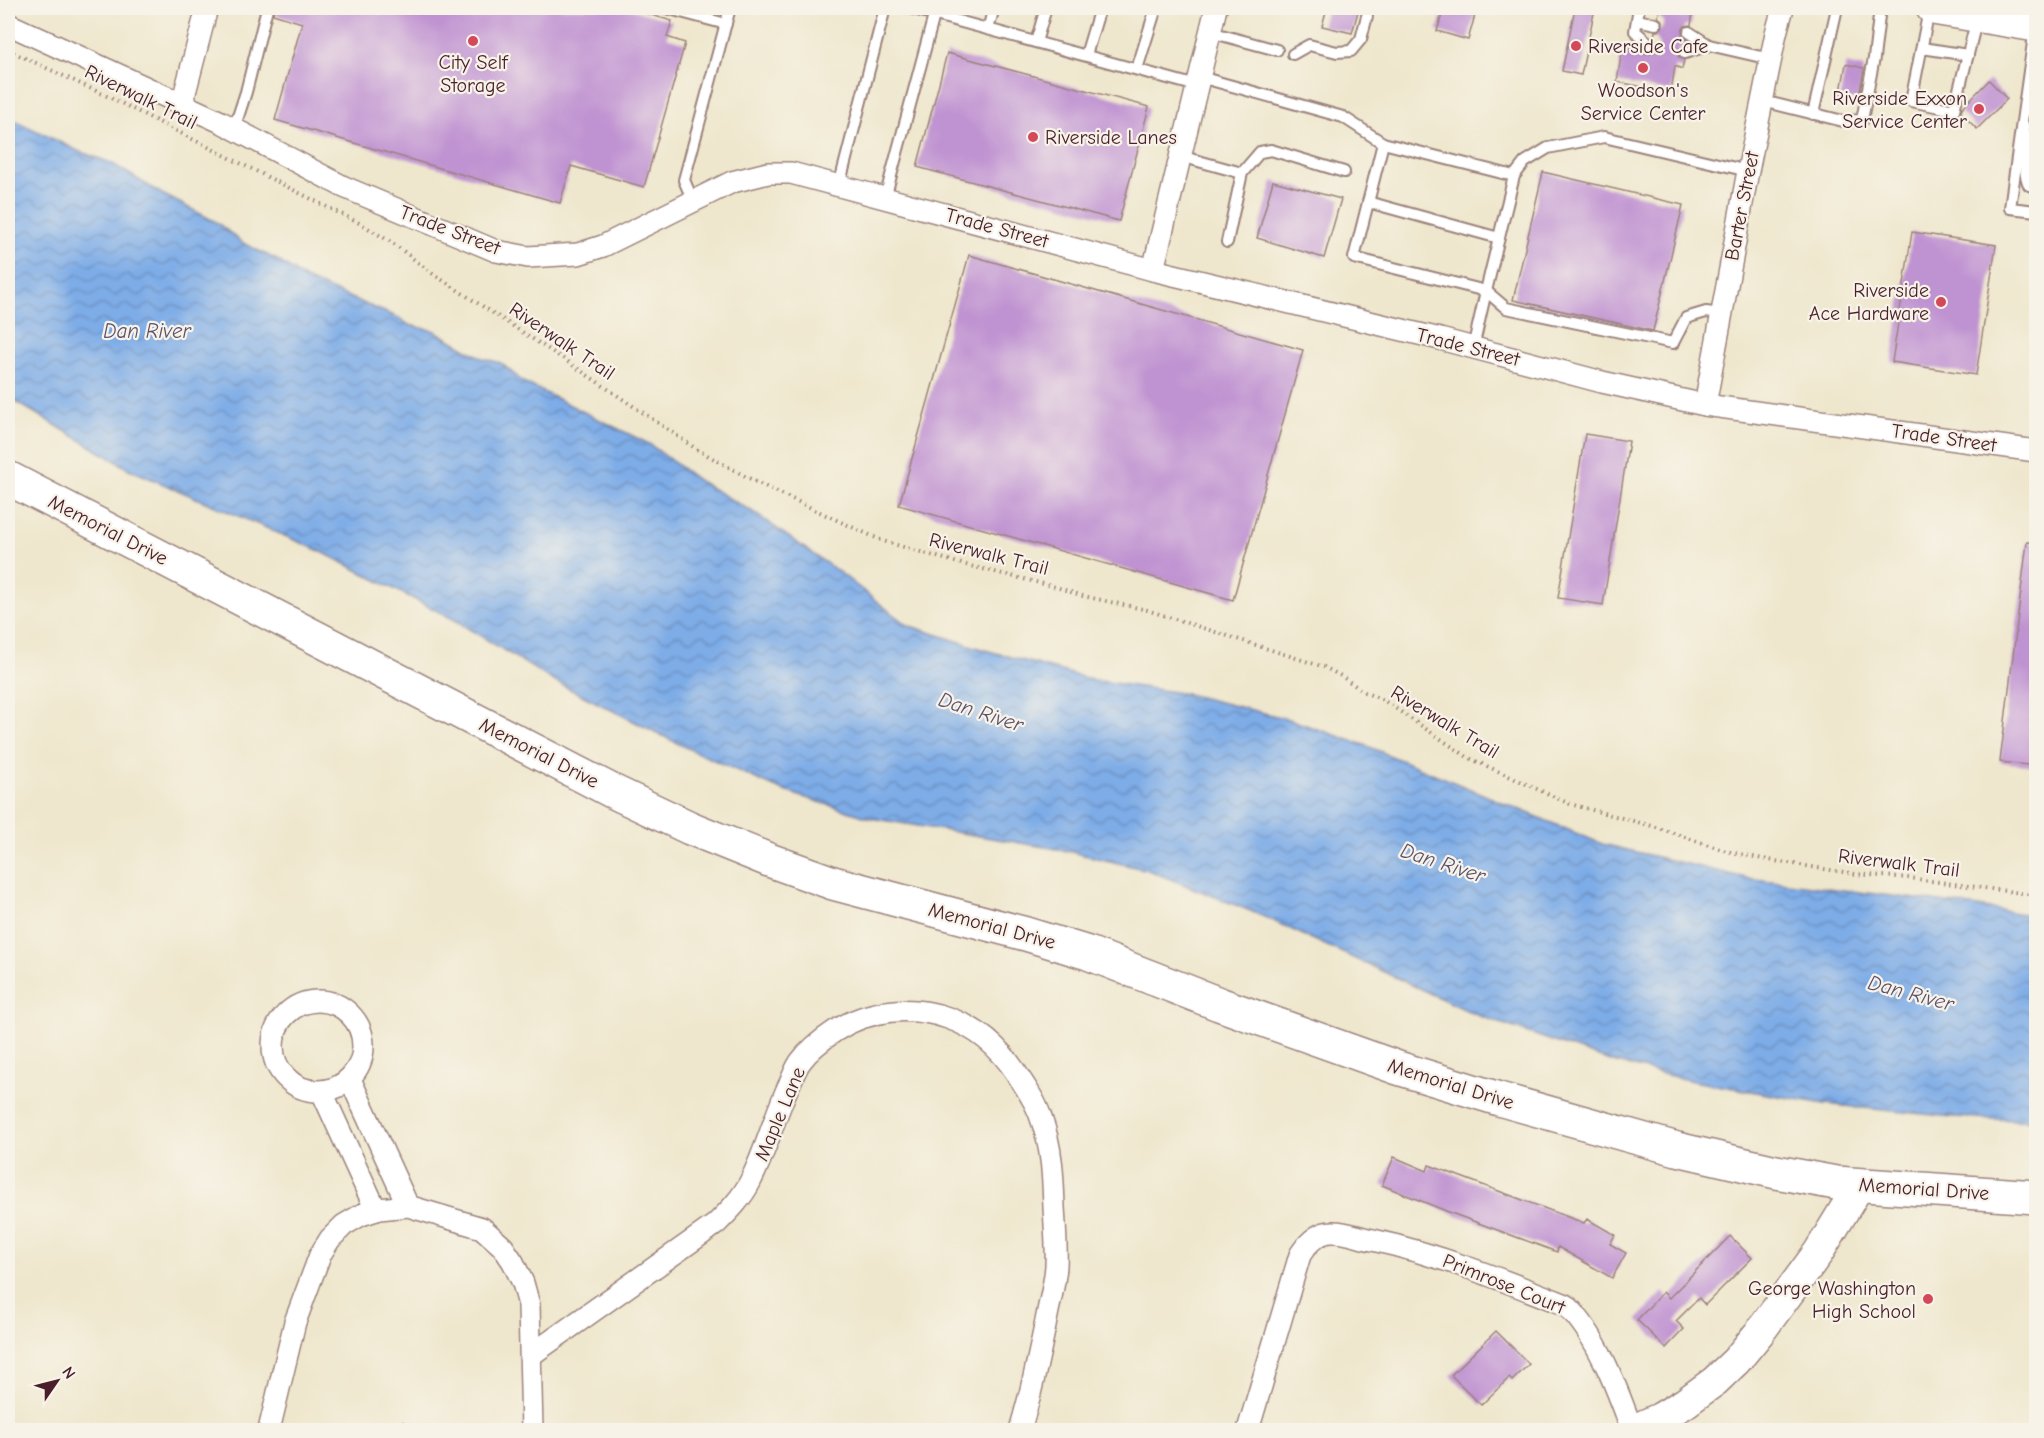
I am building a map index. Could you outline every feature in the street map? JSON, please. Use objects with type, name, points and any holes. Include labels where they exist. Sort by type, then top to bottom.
[{"type":"main road","points":[[1931,8],[2036,25]]},
{"type":"main road","name":"Memorial Drive","points":[[8,478],[612,791],[690,828],[833,883],[1026,934],[1088,953],[1219,1004],[1386,1064],[1499,1099],[1677,1149],[1836,1183],[2037,1197]]},
{"type":"street","points":[[182,104],[207,8]]},
{"type":"street","points":[[1152,270],[1216,8]]},
{"type":"street","name":"Barter Street","points":[[1705,405],[1770,59],[1783,8]]},
{"type":"street","name":"Trade Street","points":[[8,24],[234,129],[344,187],[496,251],[528,257],[578,254],[603,246],[732,182],[768,173],[791,173],[1152,270],[1473,348],[1602,382],[1705,405],[2037,451]]},
{"type":"street","points":[[321,1000],[335,1004],[348,1012],[357,1023],[363,1038],[363,1052],[359,1067],[350,1079],[342,1085],[322,1092],[306,1090],[293,1084],[282,1074],[275,1061],[272,1046],[274,1032],[282,1018],[292,1008],[306,1002],[321,1000]]},
{"type":"street","name":"Maple Lane","points":[[531,1355],[716,1224],[734,1206],[757,1168],[777,1112],[800,1061],[818,1043],[861,1018],[885,1012],[910,1010],[933,1012],[960,1022],[995,1046],[1031,1095],[1041,1116],[1049,1143],[1053,1171],[1056,1267],[1040,1357],[1020,1431]]},
{"type":"street","points":[[350,1079],[408,1206]]},
{"type":"street","points":[[322,1092],[376,1209]]},
{"type":"street","points":[[1632,1431],[1685,1403],[1736,1361],[1818,1253],[1860,1184]]},
{"type":"street","points":[[269,1431],[295,1322],[320,1255],[330,1239],[344,1225],[361,1215],[376,1209],[408,1206],[482,1228],[503,1247],[513,1262],[523,1283],[529,1305],[532,1431]]},
{"type":"street","name":"Primrose Court","points":[[1248,1431],[1300,1255],[1307,1244],[1318,1236],[1331,1232],[1404,1247],[1469,1268],[1566,1305],[1578,1316],[1589,1333],[1632,1431]]},
{"type":"lane","points":[[234,129],[246,92],[267,8]]},
{"type":"lane","points":[[666,8],[726,24]]},
{"type":"lane","points":[[693,201],[684,180],[730,8]]},
{"type":"lane","points":[[839,186],[885,8]]},
{"type":"lane","points":[[910,8],[935,11],[988,29],[1137,69],[1198,81],[1343,117],[1383,143],[1514,176]]},
{"type":"lane","points":[[988,29],[994,8]]},
{"type":"lane","points":[[1036,42],[1046,8]]},
{"type":"lane","points":[[1086,55],[1100,8]]},
{"type":"lane","points":[[1137,69],[1156,8]]},
{"type":"lane","points":[[1640,8],[1635,31],[1652,46]]},
{"type":"lane","points":[[1813,114],[1837,8]]},
{"type":"lane","points":[[1762,101],[1843,121],[1862,120],[1874,58],[1880,8]]},
{"type":"lane","points":[[1931,8],[1922,48],[1922,76],[1911,101],[1954,110],[1978,15]]},
{"type":"lane","points":[[885,198],[935,11]]},
{"type":"lane","points":[[1293,54],[1309,45],[1337,52],[1351,51],[1361,39],[1367,16]]},
{"type":"lane","points":[[1637,20],[1656,24]]},
{"type":"lane","points":[[2036,25],[2010,208],[2037,210]]},
{"type":"lane","points":[[1210,32],[1277,50]]},
{"type":"lane","points":[[1689,32],[1709,45],[1770,59]]},
{"type":"lane","points":[[1685,53],[1709,45]]},
{"type":"lane","points":[[1922,48],[1968,55]]},
{"type":"lane","points":[[1949,81],[1962,83]]},
{"type":"lane","points":[[2022,121],[2027,135],[2025,176],[2029,185],[2037,187]]},
{"type":"lane","points":[[1473,348],[1514,176],[1524,162],[1548,148],[1604,137],[1748,171]]},
{"type":"lane","points":[[1383,143],[1354,258],[1486,291],[1506,308],[1673,343],[1686,318],[1706,312],[1721,314]]},
{"type":"lane","points":[[1227,242],[1242,173],[1260,152],[1271,150],[1344,172]]},
{"type":"lane","points":[[1180,156],[1242,173]]},
{"type":"lane","points":[[1368,202],[1499,238]]},
{"type":"path","name":"Riverwalk Trail","points":[[8,50],[111,98],[371,230],[433,274],[698,450],[754,481],[883,541],[958,563],[1056,586],[1083,596],[1147,610],[1324,667],[1366,693],[1383,700],[1469,758],[1570,804],[1656,827],[1726,851],[1762,859],[1863,876],[1909,878],[2037,895]]},
{"type":"water","name":"Dan River","points":[[8,117],[78,151],[111,163],[162,194],[216,222],[243,243],[277,260],[307,280],[399,318],[409,325],[435,331],[482,358],[501,363],[523,382],[649,444],[699,481],[753,512],[843,575],[907,625],[985,650],[1093,680],[1187,694],[1288,719],[1367,746],[1602,844],[1746,878],[2036,916],[2036,1121],[1953,1117],[1825,1104],[1693,1081],[1613,1062],[1477,1015],[1258,914],[1148,870],[1063,850],[870,818],[781,790],[687,748],[554,681],[453,619],[320,551],[131,470],[8,397]]},
{"type":"building","points":[[274,8],[627,8],[672,21],[667,37],[685,43],[644,187],[571,166],[560,203],[275,120],[302,23],[273,14]]},
{"type":"building","points":[[1327,8],[1359,8],[1352,33],[1322,26]]},
{"type":"building","points":[[1444,8],[1477,8],[1468,40],[1437,31]]},
{"type":"building","points":[[1575,8],[1595,8],[1581,75],[1562,71]]},
{"type":"building","points":[[1660,8],[1693,13],[1691,25],[1685,26],[1682,31],[1683,36],[1688,40],[1687,45],[1678,51],[1678,56],[1684,60],[1682,69],[1675,66],[1671,92],[1617,82],[1622,49],[1650,54],[1658,50],[1659,44],[1654,37],[1655,31],[1659,31],[1663,26],[1663,21],[1658,17]]},
{"type":"building","name":"Riverside Lanes","points":[[947,53],[1149,107],[1119,221],[917,167]]},
{"type":"building","points":[[1846,64],[1864,68],[1858,101],[1840,97]]},
{"type":"building","points":[[1989,80],[2007,99],[1977,129],[1961,113],[1962,108]]},
{"type":"building","points":[[1543,172],[1683,205],[1653,331],[1513,300]]},
{"type":"building","points":[[1273,181],[1341,199],[1324,258],[1257,238]]},
{"type":"building","points":[[1912,232],[1996,245],[1976,375],[1892,362]]},
{"type":"building","points":[[969,255],[1303,350],[1233,600],[899,505]]},
{"type":"building","points":[[1585,434],[1629,441],[1603,605],[1558,598]]},
{"type":"building","points":[[2027,542],[2037,543],[2037,766],[2000,762]]},
{"type":"building","points":[[1394,1157],[1427,1171],[1429,1165],[1584,1223],[1587,1219],[1615,1235],[1610,1244],[1626,1253],[1612,1278],[1558,1247],[1557,1252],[1382,1185]]},
{"type":"building","points":[[1730,1236],[1752,1258],[1705,1305],[1699,1298],[1676,1321],[1684,1329],[1666,1348],[1637,1320],[1663,1292],[1669,1298]]},
{"type":"building","points":[[1496,1331],[1529,1364],[1512,1381],[1509,1378],[1481,1405],[1451,1375]]},
{"type":"place","name":"City Self Storage","points":[[473,41]]},
{"type":"place","name":"Riverside Cafe","points":[[1576,46]]},
{"type":"place","name":"Woodson's Service Center","points":[[1643,68]]},
{"type":"place","name":"Riverside Exxon Service Center","points":[[1979,109]]},
{"type":"place","name":"Riverside Lanes","points":[[1033,137]]},
{"type":"place","name":"Riverside Ace Hardware","points":[[1941,302]]},
{"type":"place","name":"George Washington High School","points":[[1928,1299]]}]
